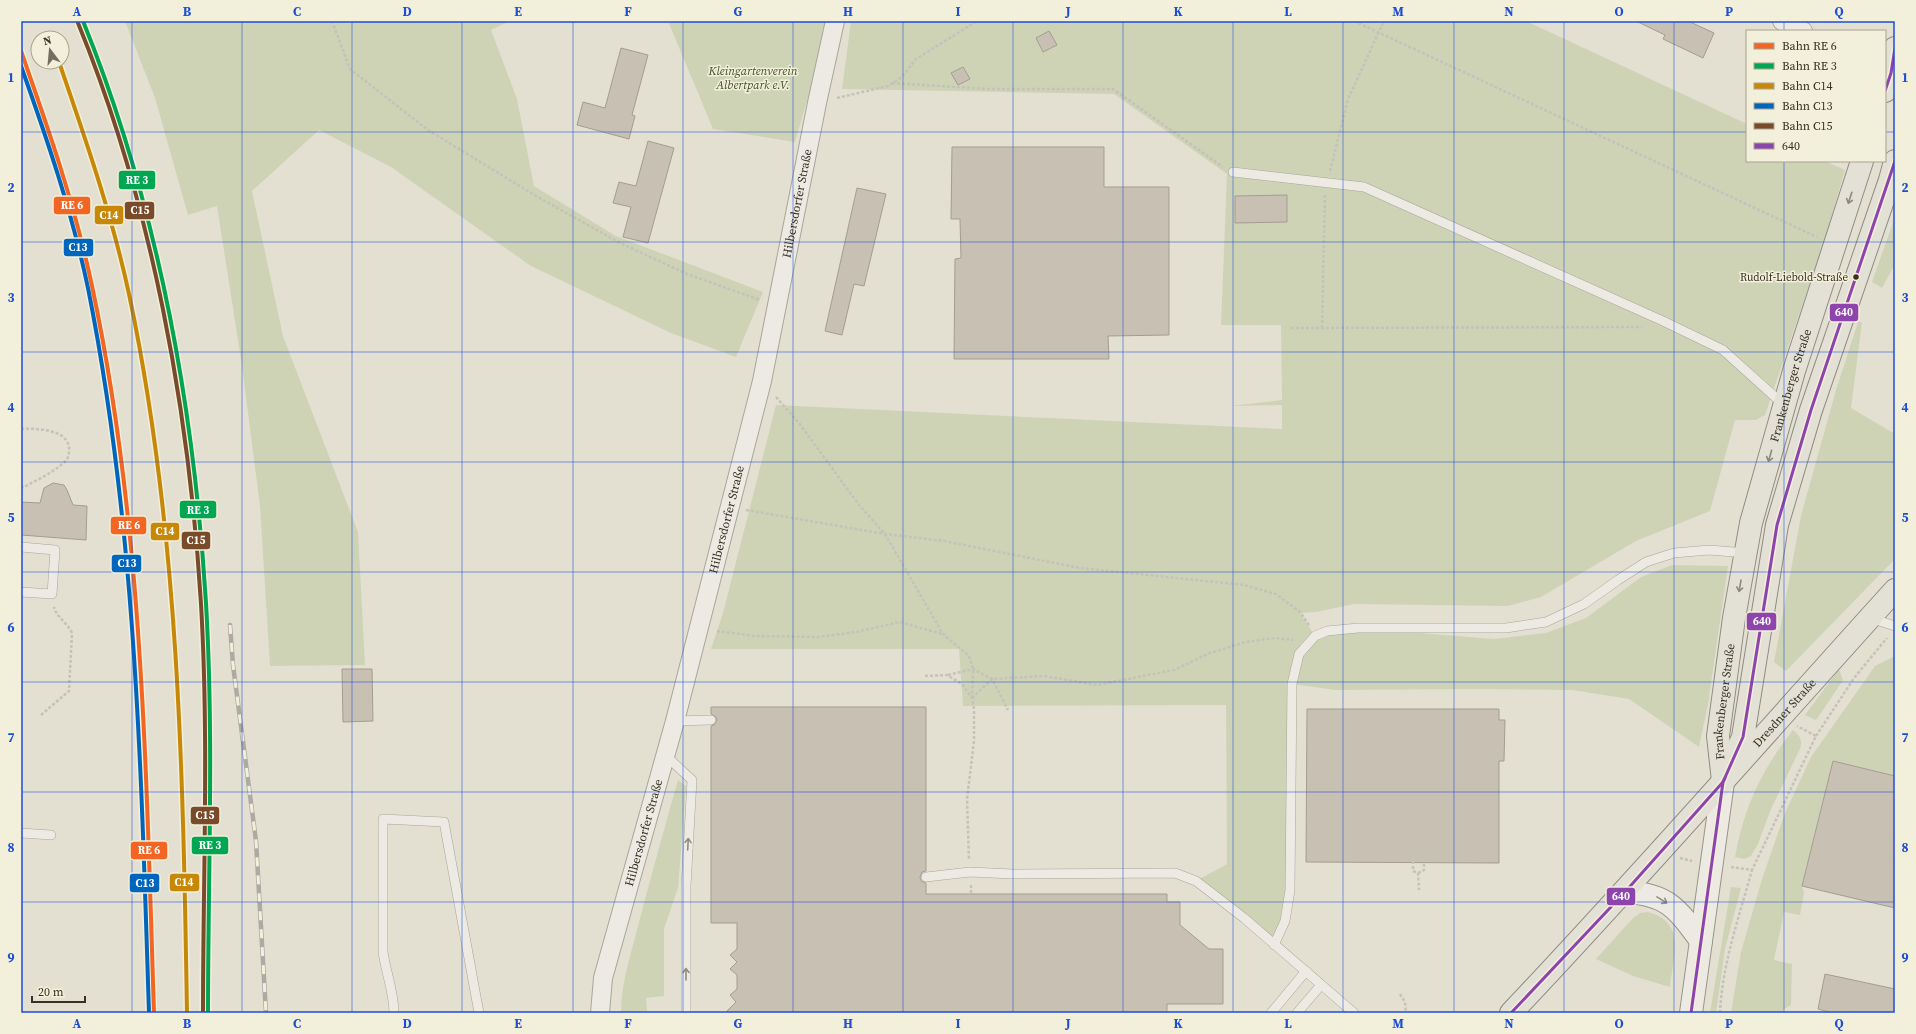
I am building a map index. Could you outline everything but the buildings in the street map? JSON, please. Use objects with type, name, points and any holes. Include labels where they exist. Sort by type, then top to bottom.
[{"type":"main road","points":[[1887,78],[1895,48]]},
{"type":"main road","name":"Frankenberger Straße","points":[[1723,782],[1743,737],[1777,525],[1811,410],[1890,180],[1895,161]]},
{"type":"main road","name":"Frankenberger Straße","points":[[1723,782],[1718,736],[1734,618],[1751,524],[1784,406],[1862,162]]},
{"type":"main road","name":"Dresdner Straße","points":[[1511,1013],[1625,892],[1895,590]]},
{"type":"main road","points":[[1691,1013],[1723,782]]},
{"type":"main road","points":[[1625,892],[1645,893],[1656,897],[1671,906],[1685,919],[1701,941]]},
{"type":"street","name":"Hilbersdorfer Straße","points":[[600,1013],[603,978],[675,721],[762,381],[817,103],[835,21]]},
{"type":"street","points":[[1782,21],[1801,30]]},
{"type":"lane","points":[[1233,172],[1326,184],[1364,187],[1663,321],[1723,350],[1784,406]]},
{"type":"lane","points":[[21,547],[55,550],[52,594],[21,592]]},
{"type":"lane","points":[[1274,944],[1285,922],[1290,890],[1292,684],[1299,654],[1315,636],[1327,631],[1358,628],[1506,628],[1546,622],[1584,604],[1646,562],[1674,553],[1709,550],[1746,554]]},
{"type":"lane","points":[[1870,618],[1893,630]]},
{"type":"lane","points":[[675,721],[711,720]]},
{"type":"lane","points":[[665,755],[692,780],[686,886],[686,1013]]},
{"type":"lane","points":[[394,1013],[394,1000],[383,952],[383,819],[444,822],[479,1013]]},
{"type":"lane","points":[[21,833],[51,835]]},
{"type":"lane","points":[[926,877],[970,872],[1014,874],[1175,873],[1196,881],[1244,918],[1354,1013]]},
{"type":"lane","points":[[1271,1013],[1306,972]]},
{"type":"lane","points":[[1297,1013],[1321,985]]},
{"type":"path","points":[[332,21],[350,69],[428,130],[536,196],[620,243],[687,274],[778,306]]},
{"type":"path","points":[[817,103],[892,83],[902,77],[916,59],[977,21]]},
{"type":"path","points":[[1354,21],[1835,244]]},
{"type":"path","points":[[1322,328],[1326,184],[1348,99],[1384,21]]},
{"type":"path","points":[[892,83],[987,89],[1113,89],[1226,169],[1233,172]]},
{"type":"path","points":[[1291,328],[1654,327],[1663,321]]},
{"type":"path","points":[[762,381],[799,423],[859,505],[885,534],[943,634],[969,656],[973,669],[972,698],[974,709],[974,741],[967,799],[971,894]]},
{"type":"path","points":[[21,429],[47,430],[65,439],[70,446],[69,457],[63,464],[24,487],[21,487]]},
{"type":"path","points":[[730,507],[885,534],[944,542],[1080,568],[1244,585],[1276,594],[1300,612],[1315,636]]},
{"type":"path","points":[[41,715],[69,691],[72,633],[69,626],[56,615],[52,594]]},
{"type":"path","points":[[699,628],[754,636],[818,637],[856,632],[900,622],[943,634]]},
{"type":"path","points":[[1720,1013],[1720,1000],[1732,940],[1752,870],[1816,736],[1854,678],[1893,630]]},
{"type":"path","points":[[925,676],[947,675],[973,669],[992,679],[1044,676],[1096,685],[1174,670],[1210,653],[1246,642],[1274,638],[1308,643]]},
{"type":"path","points":[[947,675],[962,684],[972,698]]},
{"type":"path","points":[[972,698],[992,679]]},
{"type":"path","points":[[992,679],[1008,710]]},
{"type":"path","points":[[1780,717],[1816,736]]},
{"type":"path","points":[[1413,856],[1413,871],[1418,873]]},
{"type":"path","points":[[1418,873],[1424,870],[1424,856]]},
{"type":"path","points":[[1683,860],[1752,870]]},
{"type":"path","points":[[1418,873],[1419,890]]},
{"type":"path","points":[[1400,994],[1405,1002],[1406,1013]]},
{"type":"green space","points":[[125,21],[510,21],[491,30],[517,99],[534,186],[616,236],[763,292],[736,357],[671,333],[531,266],[391,167],[319,130],[252,191],[283,336],[358,532],[365,665],[270,666],[260,506],[242,366],[217,206],[188,215],[155,98]]},
{"type":"green space","name":"Kleingartenverein Albertpark e.V.","points":[[668,21],[830,21],[795,142],[713,129]]},
{"type":"green space","points":[[851,21],[1526,21],[1746,124],[1746,162],[1827,162],[1845,170],[1826,235],[1765,415],[1756,420],[1735,420],[1710,511],[1636,541],[1541,597],[1508,606],[1354,604],[1316,612],[1300,613],[1315,636],[1358,628],[1494,639],[1546,633],[1586,618],[1641,577],[1672,565],[1728,566],[1708,704],[1699,747],[1629,699],[1572,690],[1335,690],[1293,684],[1290,890],[1274,945],[1196,881],[1227,864],[1226,705],[963,706],[959,649],[711,649],[723,613],[776,405],[1282,429],[1282,405],[1230,406],[1282,400],[1281,325],[1221,325],[1227,174],[1114,94],[842,89]]},
{"type":"green space","points":[[1895,217],[1895,264],[1882,288],[1872,282]]},
{"type":"green space","points":[[1858,322],[1862,322],[1851,408],[1895,434],[1895,559],[1786,671],[1774,662],[1801,516],[1836,390]]},
{"type":"green space","points":[[1895,656],[1895,776],[1833,761],[1802,886],[1804,893],[1800,915],[1784,912],[1774,960],[1792,964],[1791,1005],[1784,1009],[1783,1013],[1731,1013],[1741,952],[1762,879],[1785,813],[1811,757],[1875,666]]},
{"type":"green space","points":[[1839,669],[1843,680],[1819,716],[1816,720],[1805,715]]},
{"type":"green space","points":[[1793,730],[1800,738],[1800,749],[1771,809],[1758,844],[1751,856],[1744,859],[1735,857],[1749,805],[1756,789],[1772,759]]},
{"type":"green space","points":[[678,780],[686,786],[678,888],[664,929],[664,996],[646,998],[647,1013],[621,1013],[624,982],[629,961]]},
{"type":"green space","points":[[1731,887],[1741,888],[1725,949],[1716,1013],[1710,1013]]},
{"type":"green space","points":[[1648,912],[1660,917],[1668,924],[1673,932],[1675,953],[1670,987],[1633,976],[1596,959],[1633,918],[1640,913]]},
{"type":"railway","points":[[230,625],[233,665],[256,841],[266,1013]]},
{"type":"transit line","points":[[83,21],[109,91],[132,162],[151,234],[168,307],[192,455],[206,603],[210,705],[208,1013]]},
{"type":"transit line","name":"640","points":[[1886,88],[1891,73],[1895,48]]},
{"type":"transit line","points":[[21,51],[78,226],[92,286],[109,376],[122,466],[132,557],[139,648],[148,830],[154,1013]]},
{"type":"transit line","name":"640","points":[[1511,1013],[1625,892],[1723,782],[1743,737],[1777,525],[1811,410],[1895,161]]},
{"type":"transit line","name":"640","points":[[1691,1013],[1723,782],[1725,778]]},
{"type":"rail line","name":"C15","points":[[78,23],[104,92],[127,163],[146,235],[163,308],[187,456],[201,604],[205,706],[203,1013]]},
{"type":"rail line","name":"C13","points":[[21,66],[58,176],[82,260],[104,378],[117,468],[134,649],[143,831],[149,1013]]},
{"type":"rail line","name":"C14","points":[[62,70],[79,119],[115,235],[129,294],[146,383],[159,472],[168,562],[180,742],[187,1013]]},
{"type":"place","name":"Rudolf-Liebold-Straße","points":[[1856,277]]}]
